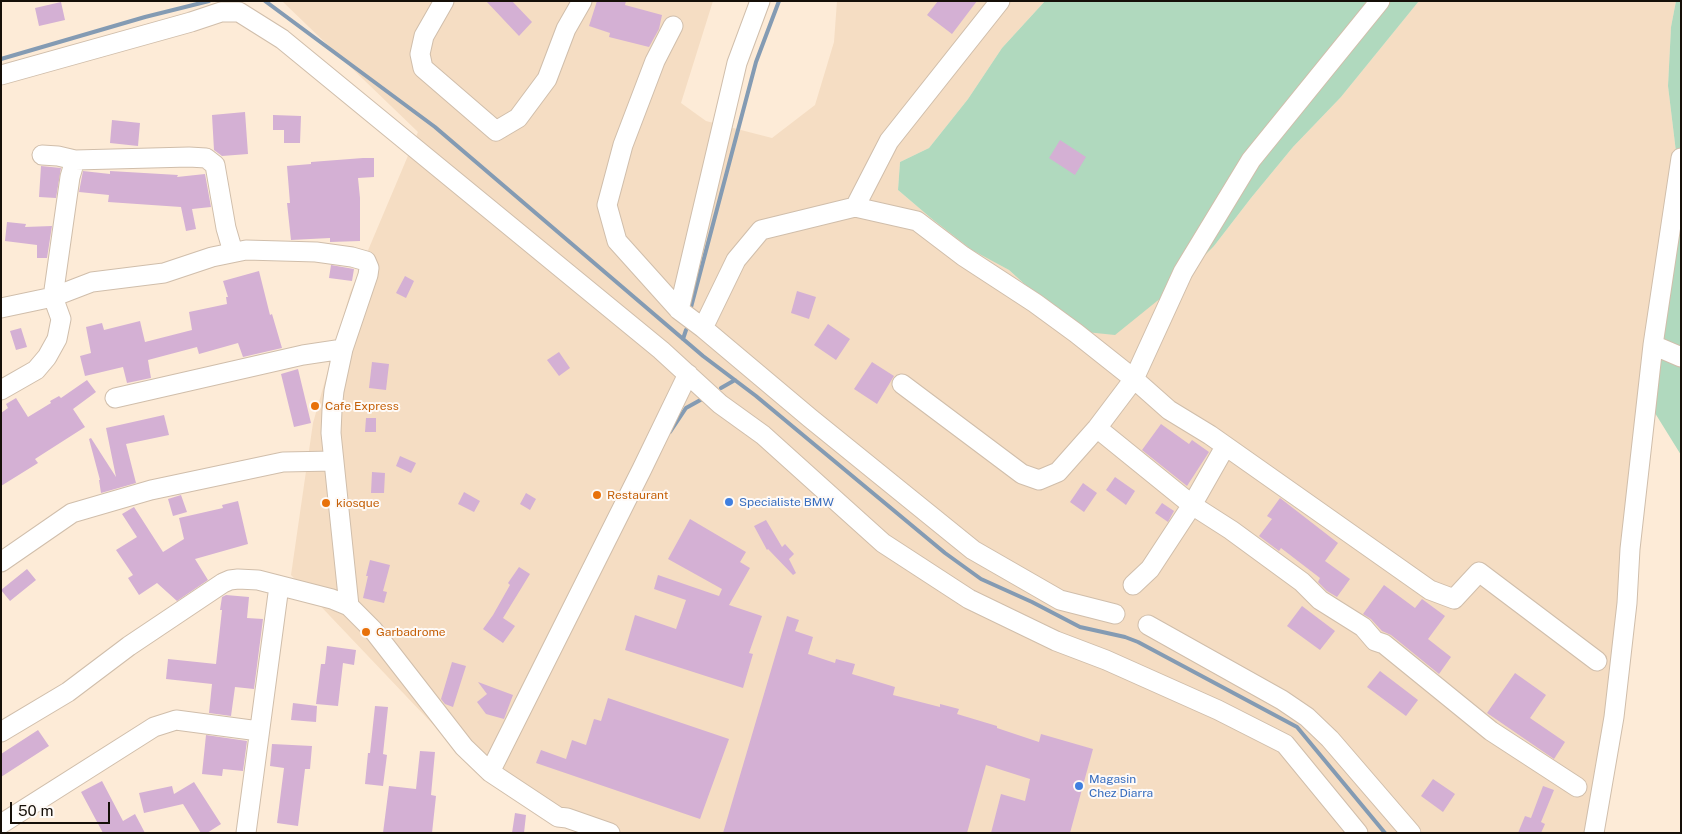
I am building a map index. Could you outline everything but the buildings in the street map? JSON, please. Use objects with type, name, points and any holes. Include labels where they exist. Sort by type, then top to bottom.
[{"type":"street","points":[[444,1],[424,36],[420,54],[423,68],[496,131],[518,118],[547,79],[566,29],[582,1]]},
{"type":"street","points":[[679,310],[737,63],[760,1]]},
{"type":"street","points":[[855,206],[889,141],[1000,1]]},
{"type":"street","points":[[902,384],[1022,474],[1039,480],[1058,472],[1097,428],[1134,379],[1183,272],[1251,160],[1380,1]]},
{"type":"street","points":[[1,75],[221,12],[239,12],[282,39],[662,350],[720,404],[763,434],[883,543],[969,599],[1056,641],[1106,660],[1218,710],[1285,744],[1358,833]]},
{"type":"street","points":[[673,26],[655,62],[623,144],[607,205],[617,241],[679,310],[973,550],[1060,600],[1115,614]]},
{"type":"street","points":[[42,155],[75,160],[206,158],[215,165],[226,228],[234,252]]},
{"type":"street","points":[[1594,833],[1614,716],[1627,603],[1630,549],[1653,345],[1681,158]]},
{"type":"street","points":[[1,390],[36,370],[57,338],[61,319],[53,297],[70,177],[75,160]]},
{"type":"street","points":[[703,328],[736,260],[761,230],[855,206],[917,221],[963,256],[1042,308],[1134,379],[1169,410],[1430,590],[1454,599],[1479,572],[1597,661]]},
{"type":"street","points":[[1,308],[53,297],[92,282],[164,273],[234,252],[256,249],[316,252],[362,259],[366,262],[369,268],[368,275],[343,349],[324,436],[334,461],[348,606]]},
{"type":"street","points":[[1653,345],[1681,358]]},
{"type":"street","points":[[115,398],[304,355],[343,349]]},
{"type":"street","points":[[490,772],[688,374]]},
{"type":"street","points":[[1097,428],[1192,505],[1231,530],[1302,582],[1320,600],[1362,627],[1375,641],[1384,644],[1491,731],[1577,787]]},
{"type":"street","points":[[1132,584],[1150,568],[1192,505],[1225,447]]},
{"type":"street","points":[[1,562],[72,513],[152,490],[283,462],[334,461]]},
{"type":"street","points":[[1,732],[68,692],[129,646],[223,583],[246,578],[332,599],[348,606],[374,630],[464,747],[490,772],[558,825],[567,818],[610,833]]},
{"type":"street","points":[[246,833],[279,586]]},
{"type":"street","points":[[1148,626],[1282,700],[1307,717],[1330,739],[1411,833]]},
{"type":"street","points":[[1,824],[154,727],[176,720],[260,731]]},
{"type":"shaded area","points":[[282,1],[713,1],[681,103],[706,121],[772,138],[815,105],[834,42],[837,1],[1045,1],[1002,48],[968,99],[929,148],[900,162],[898,190],[972,249],[1009,270],[1075,331],[1214,246],[1293,147],[1341,97],[1419,1],[1676,1],[1671,27],[1668,86],[1676,152],[1612,709],[1587,833],[597,833],[482,776],[291,575],[313,423],[350,293],[418,132]]},
{"type":"green space","points":[[1045,1],[1419,1],[1341,97],[1293,147],[1214,246],[1167,293],[1115,335],[1076,331],[1009,270],[972,250],[898,190],[900,162],[929,148],[968,99],[1002,48]]},
{"type":"green space","points":[[1676,1],[1681,1],[1681,455],[1650,405],[1676,152],[1668,86],[1671,27]]},
{"type":"waterway","points":[[1,59],[145,17],[209,1]]},
{"type":"waterway","points":[[265,1],[435,127],[703,356],[756,396],[945,553],[981,579],[1032,602],[1080,627],[1125,637],[1138,642],[1297,727],[1385,833]]},
{"type":"waterway","points":[[690,311],[756,62],[779,1]]},
{"type":"waterway","points":[[683,339],[686,330]]},
{"type":"waterway","points":[[721,388],[735,380]]},
{"type":"waterway","points":[[670,432],[686,408],[704,398]]},
{"type":"place","name":"Cafe Express","points":[[315,406]]},
{"type":"place","name":"Restaurant","points":[[597,495]]},
{"type":"place","name":"Specialiste BMW","points":[[729,502]]},
{"type":"place","name":"kiosque","points":[[326,503]]},
{"type":"place","name":"Garbadrome","points":[[366,632]]},
{"type":"place","name":"Magasin Chez Diarra","points":[[1079,786]]}]
